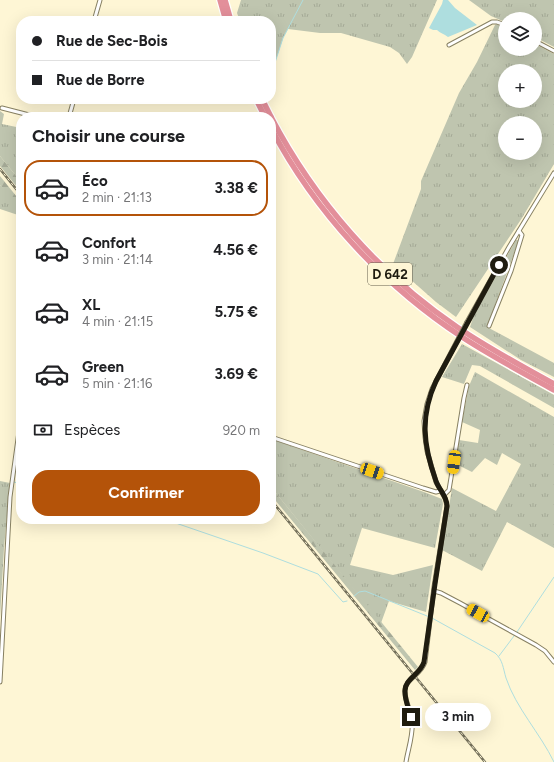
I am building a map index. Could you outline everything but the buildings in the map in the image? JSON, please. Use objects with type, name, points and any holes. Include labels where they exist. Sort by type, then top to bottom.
[{"type":"highway","points":[[220,0],[225,16]]},
{"type":"highway","points":[[225,0],[230,16]]},
{"type":"highway","name":"D 642","points":[[276,126],[291,153],[322,198],[353,236],[392,275],[429,307],[467,334],[554,384]]},
{"type":"highway","name":"D 642","points":[[276,136],[294,167],[326,212],[358,249],[392,283],[429,314],[463,338],[492,356],[554,390]]},
{"type":"street","points":[[95,16],[100,0]]},
{"type":"street","points":[[449,45],[490,23],[498,23]]},
{"type":"street","points":[[542,45],[554,51]]},
{"type":"street","points":[[2,108],[18,112]]},
{"type":"street","points":[[406,762],[412,722],[405,688],[407,683],[419,673],[423,666],[447,506],[444,495],[440,491],[435,480],[426,444],[424,429],[425,414],[432,389],[456,343],[519,230],[554,173]]},
{"type":"street","points":[[489,326],[515,260],[522,235],[519,230]]},
{"type":"street","points":[[444,495],[449,490],[467,386]]},
{"type":"street","points":[[276,439],[434,492],[440,491]]},
{"type":"street","points":[[0,682],[9,513],[16,453]]},
{"type":"street","points":[[434,591],[460,603],[536,645],[545,651],[554,662]]},
{"type":"green space","points":[[241,0],[437,0],[412,57],[407,64],[399,53],[390,47],[341,33],[320,33],[288,29],[283,38],[276,60],[276,16],[238,16],[237,13]]},
{"type":"green space","points":[[469,0],[554,0],[554,47],[542,41],[542,12],[498,12],[498,19],[491,16]]},
{"type":"green space","points":[[497,24],[498,56],[542,56],[542,48],[554,54],[554,164],[522,218],[456,317],[436,302],[393,264],[421,189],[421,181],[459,93],[477,62],[495,25]]},
{"type":"green space","points":[[0,111],[4,114],[2,124],[16,127],[16,176],[0,156]]},
{"type":"green space","points":[[0,156],[16,176],[16,186],[0,166]]},
{"type":"green space","points":[[0,176],[16,196],[16,205],[0,185]]},
{"type":"green space","points":[[0,185],[16,203],[16,214],[0,209]]},
{"type":"green space","points":[[516,240],[519,240],[487,327],[554,363],[554,377],[521,360],[470,327],[474,315]]},
{"type":"green space","points":[[462,344],[554,395],[554,408],[480,366],[472,365],[464,384],[442,377]]},
{"type":"green space","points":[[475,372],[554,417],[554,548],[507,522],[482,571],[442,550],[452,488],[496,511],[521,464],[502,453],[497,465],[485,458],[472,472],[456,464],[459,440],[478,443],[480,430],[462,422],[469,386]]},
{"type":"green space","points":[[276,441],[442,499],[443,504],[435,548],[362,528],[350,565],[393,575],[433,565],[426,612],[389,601],[381,623],[276,493]]},
{"type":"green space","points":[[0,481],[10,483],[0,618]]},
{"type":"green space","points":[[276,493],[418,667],[415,670],[276,501]]},
{"type":"water","points":[[443,0],[448,0],[455,8],[477,25],[448,37],[437,30],[429,28]]},
{"type":"waterway","points":[[276,60],[283,38],[303,0]]},
{"type":"waterway","points":[[179,524],[263,553],[318,574],[343,602],[347,601]]},
{"type":"waterway","points":[[517,632],[554,577]]},
{"type":"waterway","points":[[354,596],[359,592],[365,591],[432,618],[495,653],[501,661],[510,689],[554,762]]},
{"type":"waterway","points":[[499,656],[514,636]]},
{"type":"railway","points":[[0,169],[16,189]]},
{"type":"railway","points":[[276,506],[485,762]]},
{"type":"route","points":[[411,717],[406,699],[405,688],[407,683],[419,673],[424,662],[447,506],[446,500],[435,480],[427,451],[424,421],[429,396],[432,389],[499,265]]}]
